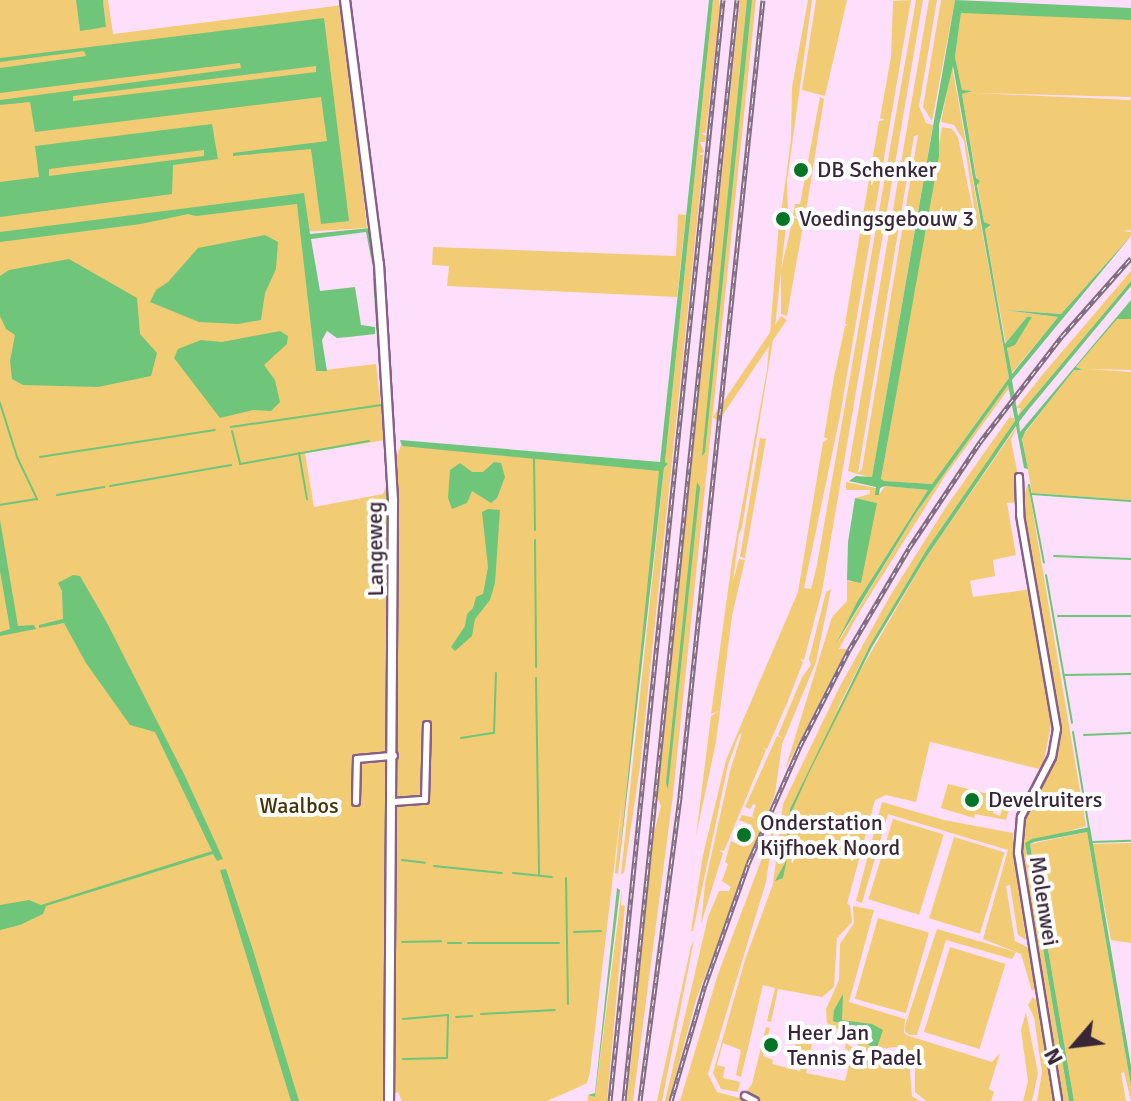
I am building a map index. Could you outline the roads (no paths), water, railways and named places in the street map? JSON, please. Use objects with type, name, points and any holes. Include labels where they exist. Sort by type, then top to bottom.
[{"type":"main road","name":"Langeweg","points":[[345,0],[379,264],[393,502],[394,756],[389,1101]]},
{"type":"street","name":"Molenwei","points":[[1019,477],[1020,515],[1057,729],[1052,757],[1021,817],[1018,853],[1058,1101]]},
{"type":"street","points":[[393,802],[425,800],[427,725]]},
{"type":"street","points":[[356,802],[357,759],[394,756]]},
{"type":"street","points":[[745,1096],[755,1101]]},
{"type":"waterway","points":[[374,279],[385,439]]},
{"type":"waterway","points":[[0,403],[17,457],[37,499],[0,505]]},
{"type":"waterway","points":[[231,427],[381,405]]},
{"type":"waterway","points":[[40,457],[215,430]]},
{"type":"waterway","points":[[232,431],[240,464],[369,441]]},
{"type":"waterway","points":[[299,453],[307,499]]},
{"type":"waterway","points":[[534,459],[535,530]]},
{"type":"waterway","points":[[110,486],[231,465]]},
{"type":"waterway","points":[[387,478],[388,557]]},
{"type":"waterway","points":[[1029,485],[1044,563]]},
{"type":"waterway","points":[[57,495],[104,487]]},
{"type":"waterway","points":[[1032,494],[1131,501]]},
{"type":"waterway","points":[[535,540],[536,667]]},
{"type":"waterway","points":[[1054,556],[1131,559]]},
{"type":"waterway","points":[[1046,575],[1072,723]]},
{"type":"waterway","points":[[1058,616],[1131,616]]},
{"type":"waterway","points":[[461,738],[494,733],[496,673]]},
{"type":"waterway","points":[[1065,675],[1131,674]]},
{"type":"waterway","points":[[536,678],[539,874]]},
{"type":"waterway","points":[[1073,732],[1089,829]]},
{"type":"waterway","points":[[1084,735],[1131,733]]},
{"type":"waterway","points":[[1093,842],[1131,841]]},
{"type":"waterway","points":[[402,860],[425,863]]},
{"type":"waterway","points":[[434,866],[502,873]]},
{"type":"waterway","points":[[513,873],[552,877]]},
{"type":"waterway","points":[[566,878],[568,1004]]},
{"type":"waterway","points":[[574,932],[601,931]]},
{"type":"waterway","points":[[402,942],[441,941]]},
{"type":"waterway","points":[[448,943],[461,943]]},
{"type":"waterway","points":[[468,943],[559,943]]},
{"type":"waterway","points":[[384,1049],[386,955]]},
{"type":"waterway","points":[[481,1014],[555,1010]]},
{"type":"waterway","points":[[403,1019],[448,1015],[447,1058],[403,1059]]},
{"type":"waterway","points":[[456,1017],[472,1016]]},
{"type":"railway","points":[[610,1101],[723,0]]},
{"type":"railway","points":[[624,1101],[737,0]]},
{"type":"railway","points":[[640,1101],[680,796],[763,0]]},
{"type":"railway","points":[[671,1101],[705,985],[748,864],[800,746],[849,650],[909,548],[980,442],[1062,336],[1131,258]]},
{"type":"place","name":"DB Schenker","points":[[801,170]]},
{"type":"place","name":"Voedingsgebouw 3","points":[[783,219]]},
{"type":"place","name":"Develruiters","points":[[972,800]]},
{"type":"place","name":"Onderstation Kijfhoek Noord","points":[[744,835]]},
{"type":"place","name":"Heer Jan Tennis & Padel","points":[[771,1045]]},
{"type":"park label","name":"Waalbos","points":[[299,806]]}]
